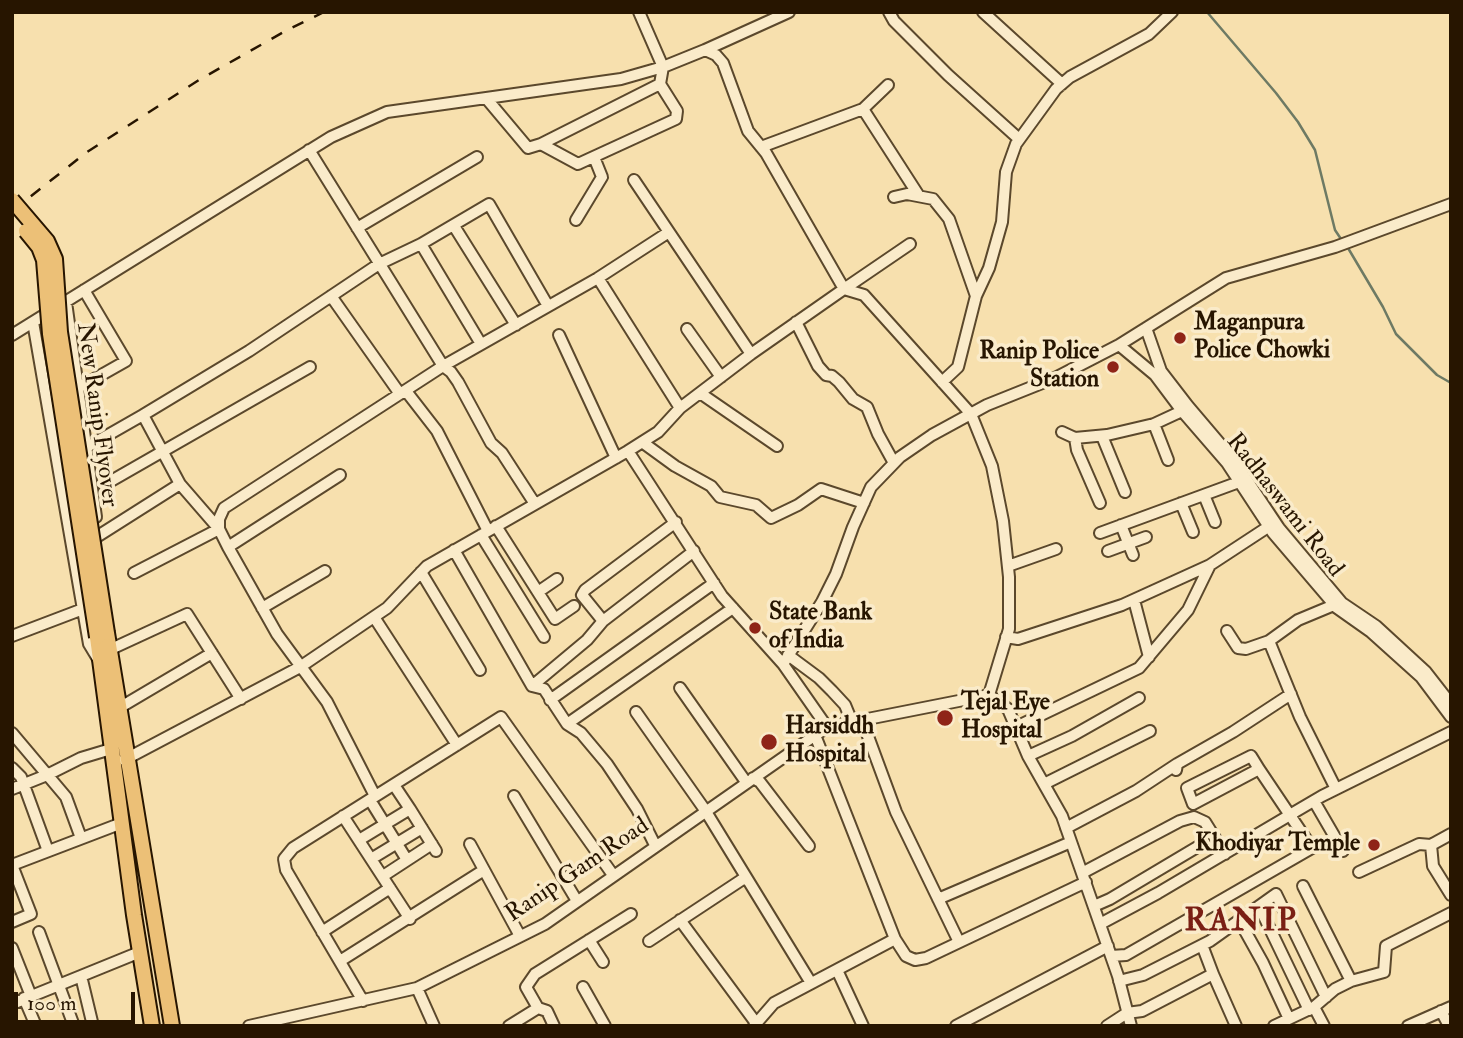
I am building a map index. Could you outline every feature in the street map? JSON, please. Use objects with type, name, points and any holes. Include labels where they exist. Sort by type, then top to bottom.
[{"type":"main road","name":"New Ranip Flyover","points":[[12,200],[47,242],[55,259],[60,332],[102,635],[99,662],[117,757]]},
{"type":"main road","name":"New Ranip Flyover","points":[[12,215],[33,239],[44,260],[50,334],[102,635],[109,650],[119,708],[117,757]]},
{"type":"main road","points":[[117,757],[122,822],[152,1026]]},
{"type":"main road","points":[[117,757],[172,1026]]},
{"type":"street","points":[[541,144],[578,164],[676,119],[677,111],[660,84],[663,67],[639,12]]},
{"type":"street","points":[[12,335],[331,136],[387,112],[621,79],[663,67],[789,12]]},
{"type":"street","points":[[889,12],[894,21],[948,75],[1019,139]]},
{"type":"street","points":[[983,12],[1062,84]]},
{"type":"street","points":[[942,382],[958,367],[976,296],[989,268],[1002,222],[1006,172],[1019,139],[1034,117],[1070,76],[1149,34],[1172,12]]},
{"type":"street","points":[[705,50],[716,55],[723,63],[748,131],[761,147],[844,289],[864,295],[971,414],[992,466],[1008,566],[1009,629],[989,695]]},
{"type":"street","points":[[486,98],[528,148],[660,84]]},
{"type":"street","points":[[761,147],[863,109],[888,85]]},
{"type":"street","points":[[863,109],[919,196]]},
{"type":"street","points":[[309,150],[443,366],[451,372],[491,443],[502,453],[535,504]]},
{"type":"street","points":[[576,220],[602,177],[594,157]]},
{"type":"street","points":[[357,228],[477,158]]},
{"type":"street","points":[[634,180],[751,354]]},
{"type":"street","points":[[894,197],[908,194],[933,198],[949,219],[976,296]]},
{"type":"street","points":[[87,447],[248,351],[379,264],[454,226],[489,204],[548,306]]},
{"type":"street","points":[[785,660],[822,602],[836,574],[871,487],[894,463],[932,435],[987,405],[1057,377],[1119,345],[1226,278],[1335,247],[1451,204]]},
{"type":"street","points":[[454,226],[516,325]]},
{"type":"street","points":[[219,529],[219,519],[224,508],[443,366],[598,278],[669,232]]},
{"type":"street","points":[[421,244],[481,344]]},
{"type":"street","points":[[12,789],[80,758],[117,757],[241,699],[300,667],[387,608],[426,566],[658,432],[680,408],[751,354],[910,244]]},
{"type":"street","points":[[598,278],[680,408]]},
{"type":"street","points":[[47,402],[78,389],[126,361],[84,290]]},
{"type":"street","points":[[331,296],[403,392],[437,431],[544,637]]},
{"type":"street","points":[[66,302],[111,636],[109,650]]},
{"type":"street","points":[[33,322],[89,644],[99,662]]},
{"type":"street","points":[[796,322],[818,366],[826,375],[839,382],[853,399],[867,408],[877,434],[894,463]]},
{"type":"street","name":"Radhaswami Road","points":[[1146,328],[1161,370],[1233,458],[1279,528],[1342,603],[1376,626],[1426,672],[1451,704]]},
{"type":"street","points":[[687,329],[721,377]]},
{"type":"street","points":[[559,335],[616,458]]},
{"type":"street","name":"Radhaswami Road","points":[[1119,345],[1155,375],[1227,463],[1268,527],[1334,605],[1371,632],[1421,677],[1451,717]]},
{"type":"street","points":[[104,485],[310,367]]},
{"type":"street","points":[[699,393],[777,446]]},
{"type":"street","points":[[1062,432],[1075,438],[1102,436],[1154,425],[1182,411]]},
{"type":"street","points":[[143,415],[180,484],[219,529],[276,634],[327,702],[384,824],[407,860]]},
{"type":"street","points":[[1154,425],[1168,460]]},
{"type":"street","points":[[1102,436],[1125,492]]},
{"type":"street","points":[[1075,438],[1077,450],[1100,503]]},
{"type":"street","points":[[642,442],[675,466],[711,486],[720,497],[757,505],[771,518],[798,505],[821,489],[864,503]]},
{"type":"street","points":[[628,451],[714,583],[733,608],[785,660],[827,727],[989,695],[1008,709],[1027,756],[1066,828],[1100,923],[1131,1026]]},
{"type":"street","points":[[228,547],[340,475]]},
{"type":"street","points":[[1100,533],[1239,482]]},
{"type":"street","points":[[98,536],[180,484]]},
{"type":"street","points":[[1204,495],[1215,522]]},
{"type":"street","points":[[1181,503],[1193,532]]},
{"type":"street","points":[[603,621],[582,595],[585,590],[676,522]]},
{"type":"street","points":[[1121,525],[1133,555]]},
{"type":"street","points":[[1006,637],[1018,639],[1134,600],[1210,565],[1268,527]]},
{"type":"street","points":[[134,573],[219,529]]},
{"type":"street","points":[[488,531],[538,592],[555,619],[574,606]]},
{"type":"street","points":[[1108,551],[1146,537]]},
{"type":"street","points":[[1008,566],[1056,549]]},
{"type":"street","points":[[454,550],[532,686],[544,689],[567,724],[581,733],[607,764],[655,845]]},
{"type":"street","points":[[532,686],[587,640],[603,621],[694,551]]},
{"type":"street","points":[[1016,727],[1139,668],[1188,610],[1210,565]]},
{"type":"street","points":[[262,608],[325,571]]},
{"type":"street","points":[[421,572],[480,670]]},
{"type":"street","points":[[538,592],[557,579]]},
{"type":"street","points":[[550,700],[714,583]]},
{"type":"street","points":[[1134,600],[1149,657]]},
{"type":"street","points":[[1227,631],[1238,648],[1246,649],[1269,641],[1298,620],[1334,605]]},
{"type":"street","points":[[12,636],[83,608]]},
{"type":"street","points":[[567,724],[733,608]]},
{"type":"street","points":[[109,650],[187,614],[241,699]]},
{"type":"street","points":[[374,617],[457,745]]},
{"type":"street","points":[[1269,641],[1336,789]]},
{"type":"street","points":[[119,708],[212,653]]},
{"type":"street","points":[[785,660],[819,678],[857,721],[896,812],[960,942]]},
{"type":"street","points":[[680,688],[749,780],[760,782],[809,846]]},
{"type":"street","points":[[1066,828],[1136,792],[1291,694]]},
{"type":"street","points":[[1027,756],[1072,736],[1139,698]]},
{"type":"street","points":[[636,712],[705,810],[811,984]]},
{"type":"street","points":[[363,1001],[286,870],[284,859],[293,848],[501,717],[613,875]]},
{"type":"street","name":"Ranip Gam Road","points":[[249,1026],[278,1023],[417,988],[545,924],[827,727]]},
{"type":"street","points":[[1044,784],[1150,731]]},
{"type":"street","points":[[1100,923],[1336,789],[1451,732]]},
{"type":"street","points":[[12,733],[66,797],[81,838]]},
{"type":"street","points":[[815,735],[895,939],[906,956],[915,960],[926,958],[960,942],[1084,877],[1180,821],[1194,817],[1205,822],[1225,854]]},
{"type":"street","points":[[956,1026],[1109,951],[1126,955],[1312,848],[1251,756],[1187,788],[1193,804],[1258,769]]},
{"type":"street","points":[[12,768],[21,776],[48,851]]},
{"type":"street","points":[[383,876],[407,860],[434,848],[394,785]]},
{"type":"street","points":[[514,796],[577,901]]},
{"type":"street","points":[[1314,801],[1343,851]]},
{"type":"street","points":[[359,840],[410,809]]},
{"type":"street","points":[[343,816],[410,919]]},
{"type":"street","points":[[12,922],[31,914],[12,865],[122,822]]},
{"type":"street","points":[[371,859],[422,828]]},
{"type":"street","points":[[1359,872],[1419,844],[1431,845],[1451,834]]},
{"type":"street","points":[[939,900],[1071,842]]},
{"type":"street","points":[[470,844],[520,936]]},
{"type":"street","points":[[1431,845],[1433,866],[1451,895]]},
{"type":"street","points":[[1094,906],[1199,846]]},
{"type":"street","points":[[340,961],[484,870]]},
{"type":"street","points":[[649,941],[746,877]]},
{"type":"street","points":[[1303,886],[1351,981]]},
{"type":"street","points":[[322,932],[390,888]]},
{"type":"street","points":[[1119,982],[1143,975],[1202,945],[1276,894],[1326,997]]},
{"type":"street","points":[[1259,906],[1311,1008],[1324,1026]]},
{"type":"street","points":[[1273,1026],[1311,1008],[1351,981],[1384,972],[1386,946],[1451,913]]},
{"type":"street","points":[[554,1026],[547,1011],[538,1008],[526,987],[535,974],[631,914]]},
{"type":"street","points":[[680,920],[755,1024],[774,1003],[895,939]]},
{"type":"street","points":[[1239,920],[1289,1019]]},
{"type":"street","points":[[39,932],[74,1026]]},
{"type":"street","points":[[589,940],[603,962]]},
{"type":"street","points":[[1202,945],[1236,1026]]},
{"type":"street","points":[[12,948],[36,1026]]},
{"type":"street","points":[[12,1003],[140,952]]},
{"type":"street","points":[[837,970],[863,1026]]},
{"type":"street","points":[[1107,1026],[1127,1013],[1142,1011],[1213,974]]},
{"type":"street","points":[[80,976],[93,1026]]},
{"type":"street","points":[[583,987],[605,1026]]},
{"type":"street","points":[[417,988],[434,1026]]},
{"type":"street","points":[[509,1026],[538,1008]]},
{"type":"street","points":[[1414,1025],[1446,1009],[1449,1026]]},
{"type":"waterway","points":[[1207,12],[1276,93],[1315,150],[1335,230],[1341,239]]},
{"type":"waterway","points":[[1348,248],[1396,334],[1437,375],[1451,383]]},
{"type":"railway","points":[[12,211],[87,152],[199,80],[324,12]]},
{"type":"place","name":"Maganpura Police Chowki","points":[[1180,338]]},
{"type":"place","name":"Ranip Police Station","points":[[1113,367]]},
{"type":"place","name":"State Bank of India","points":[[755,628]]},
{"type":"place","name":"Tejal Eye Hospital","points":[[945,718]]},
{"type":"place","name":"Harsiddh Hospital","points":[[769,742]]},
{"type":"place","name":"Khodiyar Temple","points":[[1374,845]]},
{"type":"district","name":"RANIP","points":[[1241,923]]}]
